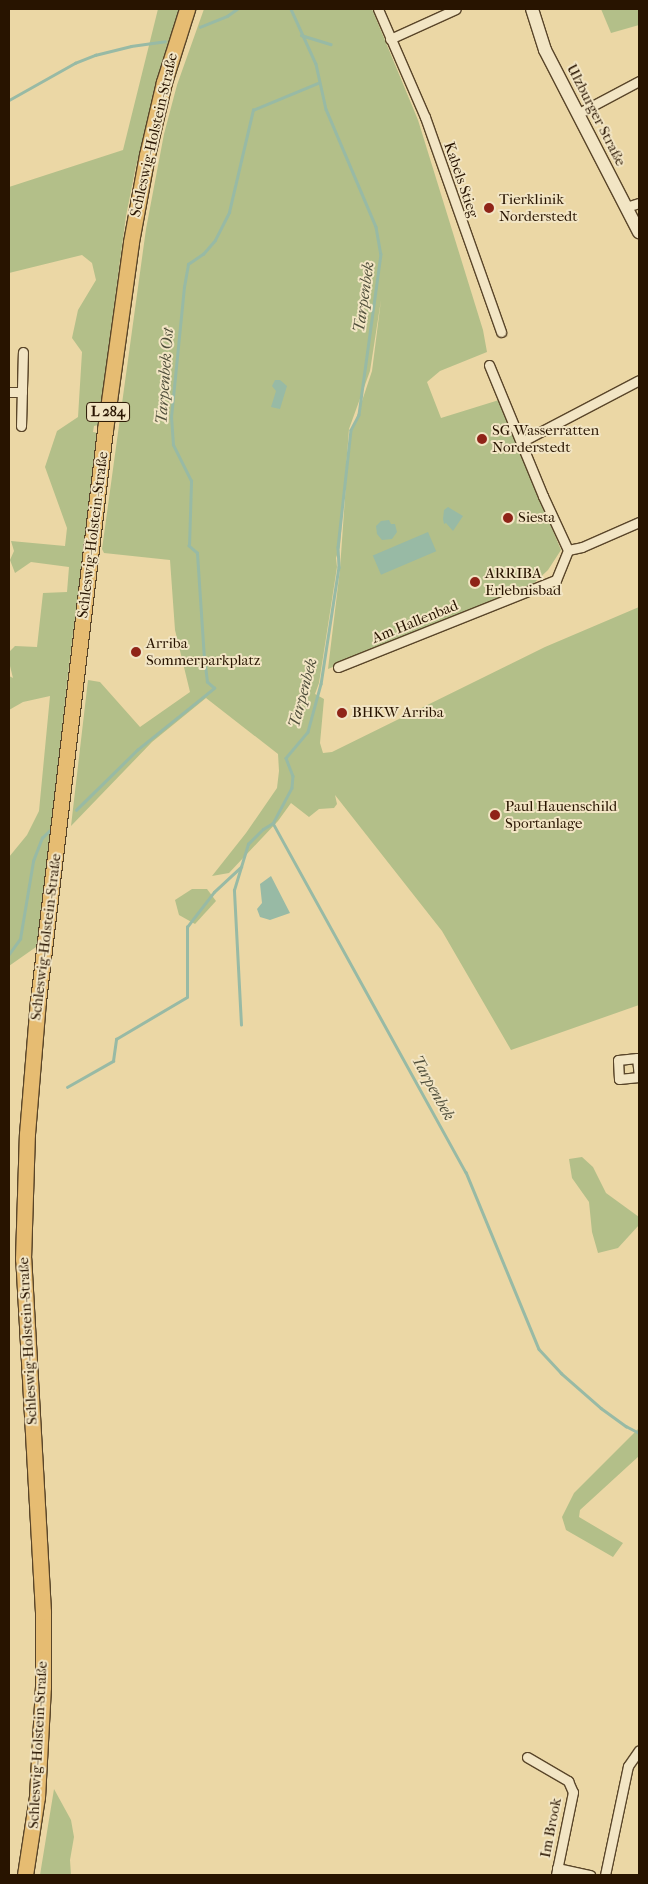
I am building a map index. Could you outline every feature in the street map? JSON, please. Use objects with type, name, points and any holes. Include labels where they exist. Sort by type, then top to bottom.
[{"type":"main road","name":"Schleswig-Holstein-Straße","points":[[25,1875],[37,1797],[43,1687],[43,1612],[23,1259],[27,1134],[38,1001],[105,430],[131,242],[151,136],[187,9]]},
{"type":"main road","name":"Ulzburger Straße","points":[[532,9],[545,50],[639,232]]},
{"type":"street","name":"Kabels Stieg","points":[[378,9],[425,118],[501,332]]},
{"type":"street","points":[[390,39],[456,9]]},
{"type":"street","points":[[577,114],[639,81]]},
{"type":"street","points":[[626,207],[639,203]]},
{"type":"street","points":[[21,426],[23,352]]},
{"type":"street","points":[[489,365],[568,550],[580,548],[639,522]]},
{"type":"street","points":[[521,442],[639,380]]},
{"type":"street","points":[[9,392],[22,392]]},
{"type":"street","name":"Am Hallenbad","points":[[338,667],[556,580],[568,550]]},
{"type":"street","points":[[604,1875],[628,1766],[639,1750]]},
{"type":"street","name":"Im Brook","points":[[527,1757],[568,1781],[573,1792],[556,1872],[590,1875]]},
{"type":"green space","points":[[158,9],[179,9],[136,166],[126,216],[98,425],[94,426],[93,432],[98,433],[68,674],[40,929],[36,947],[9,966],[9,857],[27,835],[39,811],[50,696],[23,702],[9,710],[9,676],[13,678],[10,666],[9,668],[9,652],[15,646],[37,647],[43,593],[67,592],[69,567],[31,562],[15,573],[10,560],[14,551],[11,541],[65,546],[67,528],[45,467],[57,431],[78,417],[82,352],[72,338],[78,310],[96,280],[92,263],[82,255],[9,273],[9,187],[123,150]]},
{"type":"green space","points":[[204,9],[372,9],[418,120],[483,330],[487,352],[440,371],[427,382],[441,418],[499,400],[561,550],[548,570],[531,586],[328,669],[340,569],[349,440],[372,371],[381,300],[370,371],[349,429],[340,546],[336,558],[337,567],[319,683],[315,694],[324,699],[320,743],[323,753],[332,752],[545,647],[639,607],[639,1005],[511,1050],[442,931],[335,795],[337,804],[334,808],[319,809],[309,817],[291,803],[278,821],[229,873],[212,876],[246,833],[277,788],[279,771],[278,754],[206,698],[152,742],[71,826],[88,680],[100,682],[140,727],[190,692],[175,630],[170,560],[104,553],[102,549],[146,229],[164,134],[177,85]]},
{"type":"green space","points":[[601,9],[639,9],[639,25],[611,33]]},
{"type":"green space","points":[[192,889],[207,889],[216,901],[195,924],[179,915],[175,900]]},
{"type":"green space","points":[[582,1157],[593,1167],[606,1193],[639,1217],[639,1225],[618,1248],[598,1253],[592,1232],[589,1202],[572,1178],[569,1159]]},
{"type":"green space","points":[[639,1428],[639,1456],[580,1510],[579,1517],[623,1543],[613,1557],[566,1530],[562,1517],[574,1493]]},
{"type":"green space","points":[[54,1789],[71,1820],[74,1837],[70,1860],[71,1875],[40,1875]]},
{"type":"shaded area","points":[[275,380],[280,380],[287,386],[280,409],[271,407],[276,391],[272,386]]},
{"type":"shaded area","points":[[448,507],[463,516],[453,531],[446,523],[444,524],[444,510]]},
{"type":"shaded area","points":[[389,520],[391,524],[395,524],[397,532],[392,539],[382,540],[377,534],[376,526],[381,521]]},
{"type":"shaded area","points":[[428,532],[436,551],[381,575],[373,555]]},
{"type":"shaded area","points":[[271,876],[290,913],[270,920],[260,917],[257,909],[262,903],[260,884]]},
{"type":"waterway","points":[[200,27],[227,16],[237,9]]},
{"type":"waterway","name":"Tarpenbek","points":[[291,9],[316,64],[326,109],[376,227],[381,254],[359,415],[351,430],[338,547],[339,567],[321,684],[308,732],[286,758],[293,776],[292,788],[273,823],[466,1172],[539,1349],[561,1373],[601,1408],[639,1433]]},
{"type":"waterway","points":[[301,35],[331,44]]},
{"type":"waterway","points":[[9,100],[75,63],[95,55],[131,46],[165,41]]},
{"type":"waterway","name":"Tarpenbek Ost","points":[[76,810],[137,750],[214,688],[207,682],[204,659],[197,553],[189,546],[191,481],[173,445],[171,417],[184,287],[188,264],[203,254],[215,240],[229,212],[253,110],[318,83]]},
{"type":"waterway","points":[[241,1025],[234,890],[248,844],[263,829],[273,823]]},
{"type":"waterway","name":"Tarpenbek Ost","points":[[9,954],[20,939],[33,861],[42,838],[49,831]]},
{"type":"waterway","points":[[67,1087],[113,1061],[116,1039],[187,997],[187,927],[214,892],[241,867]]},
{"type":"place","name":"Tierklinik Norderstedt","points":[[489,208]]},
{"type":"place","name":"SG Wasserratten Norderstedt","points":[[482,439]]},
{"type":"place","name":"Siesta","points":[[508,518]]},
{"type":"place","name":"ARRIBA Erlebnisbad","points":[[475,582]]},
{"type":"place","name":"Arriba Sommerparkplatz","points":[[136,652]]},
{"type":"place","name":"BHKW Arriba","points":[[342,713]]},
{"type":"place","name":"Paul Hauenschild Sportanlage","points":[[495,815]]}]
